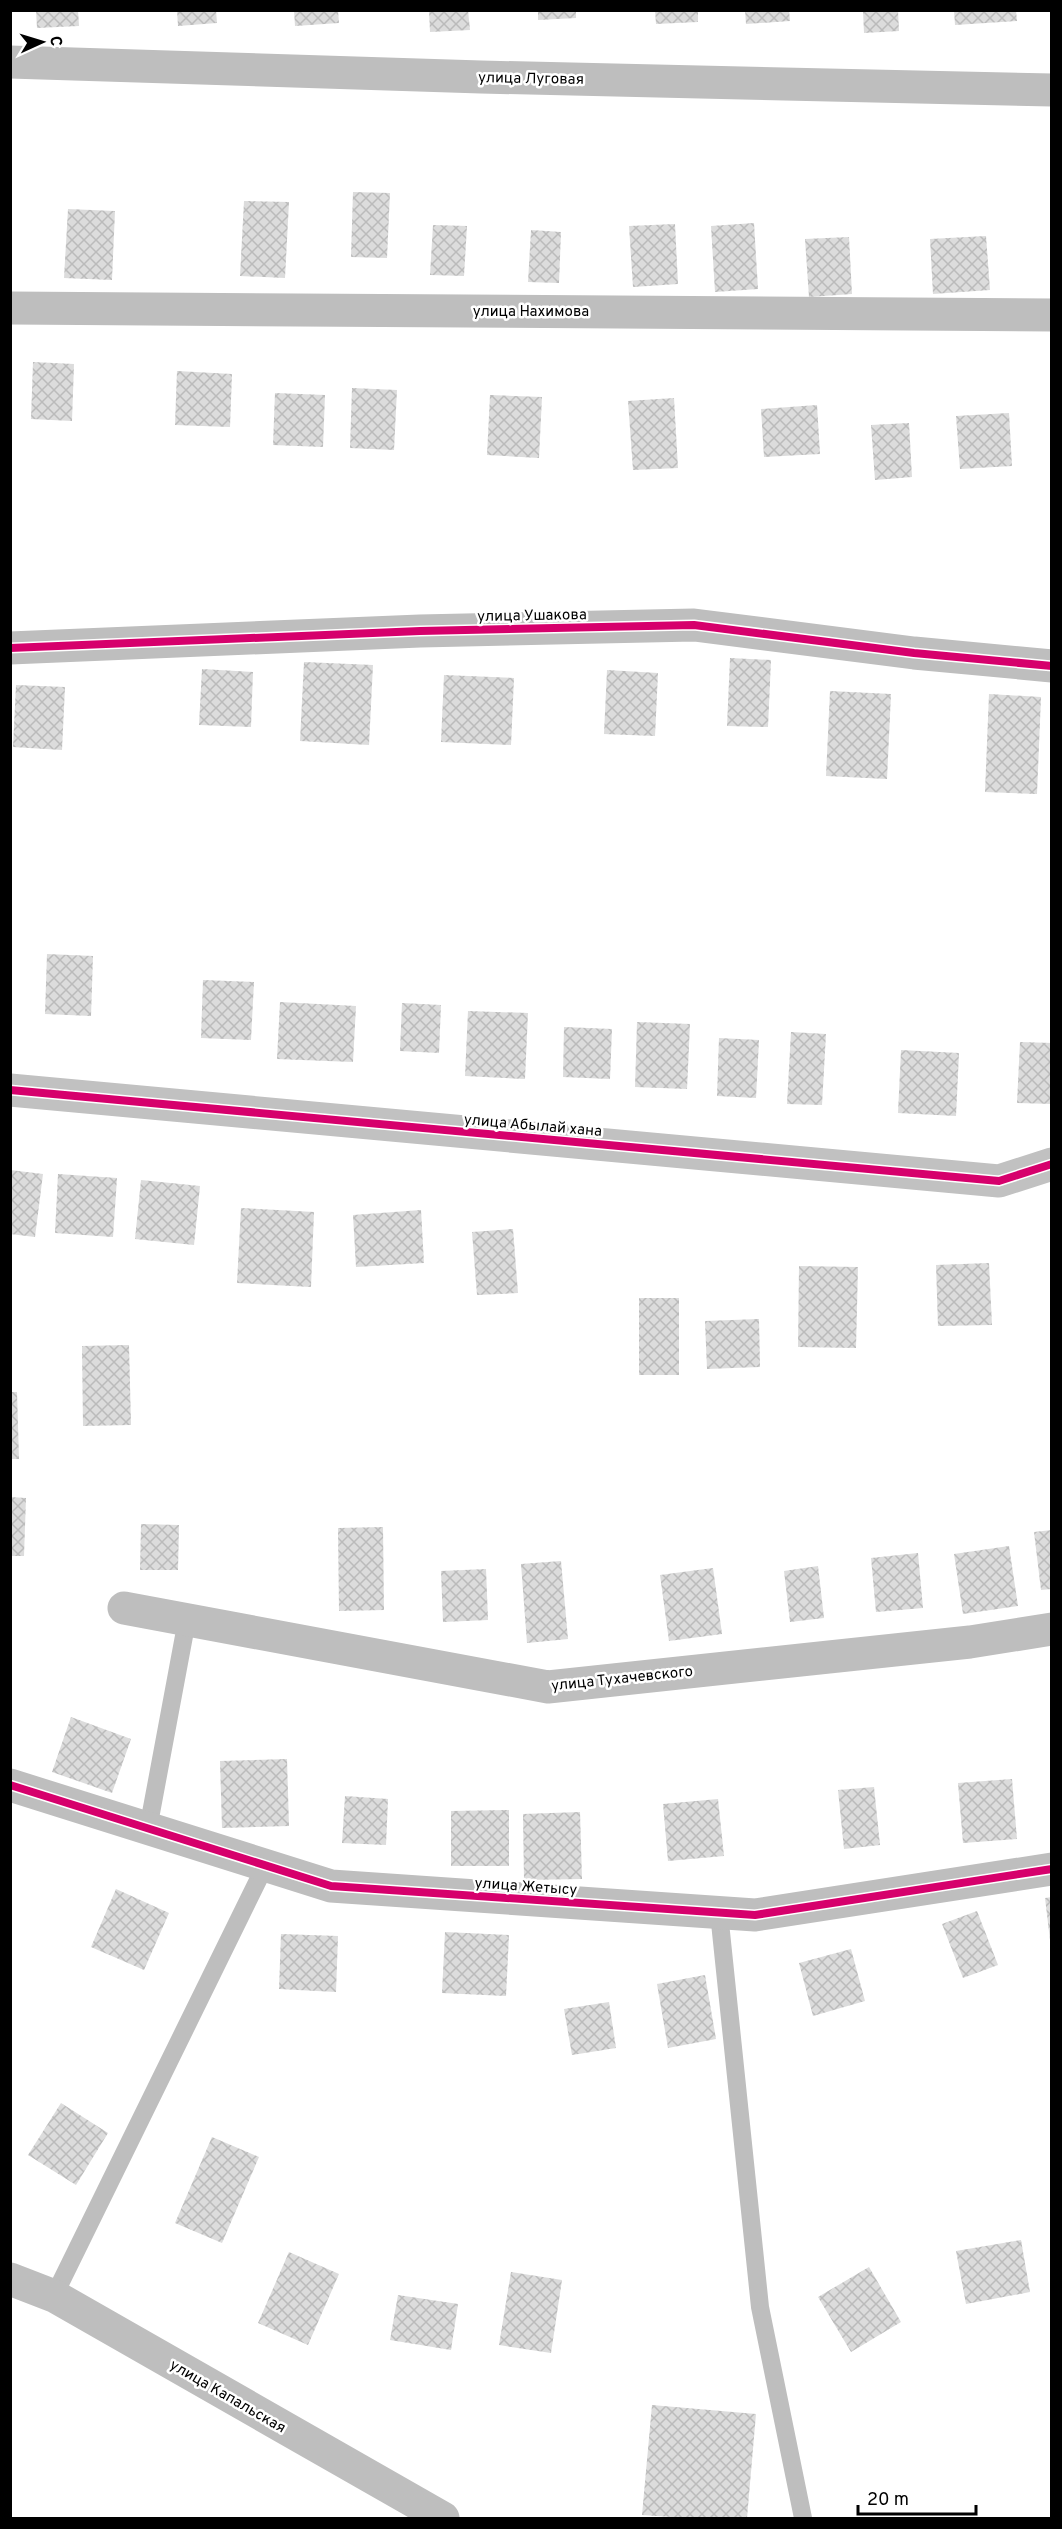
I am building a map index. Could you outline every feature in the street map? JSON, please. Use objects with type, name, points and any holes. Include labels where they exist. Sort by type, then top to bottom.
[{"type":"street","name":"улица Луговая","points":[[10,62],[481,77],[1052,90]]},
{"type":"street","name":"улица Нахимова","points":[[10,308],[1052,315]]},
{"type":"street","name":"улица Ушакова","points":[[10,648],[420,631],[694,625],[1052,666]]},
{"type":"street","name":"улица Абылай хана","points":[[10,1090],[999,1181],[1052,1164]]},
{"type":"street","name":"улица Тухачевского","points":[[124,1608],[548,1687],[970,1642],[1052,1629]]},
{"type":"street","name":"улица Жетысу","points":[[10,1785],[331,1886],[755,1915],[1052,1869]]},
{"type":"street","name":"улица Капальская","points":[[10,2279],[54,2296],[443,2518]]},
{"type":"lane","points":[[148,1829],[187,1620]]},
{"type":"lane","points":[[54,2296],[265,1866]]},
{"type":"lane","points":[[719,1913],[760,2307],[803,2518]]},
{"type":"building","points":[[36,10],[78,10],[79,26],[37,28]]},
{"type":"building","points":[[177,10],[216,10],[217,23],[178,26]]},
{"type":"building","points":[[294,10],[338,10],[339,23],[295,26]]},
{"type":"building","points":[[429,10],[468,10],[470,30],[430,32]]},
{"type":"building","points":[[538,10],[576,10],[576,18],[538,20]]},
{"type":"building","points":[[655,10],[698,10],[698,22],[656,24]]},
{"type":"building","points":[[745,10],[789,10],[790,21],[746,24]]},
{"type":"building","points":[[863,10],[898,10],[899,31],[864,33]]},
{"type":"building","points":[[954,10],[1016,10],[1017,21],[955,25]]},
{"type":"building","points":[[353,192],[390,193],[387,258],[351,257]]},
{"type":"building","points":[[244,201],[289,202],[285,278],[240,276]]},
{"type":"building","points":[[68,209],[115,211],[112,280],[64,278]]},
{"type":"building","points":[[754,223],[758,289],[715,292],[711,226]]},
{"type":"building","points":[[675,224],[678,284],[633,287],[629,226]]},
{"type":"building","points":[[433,225],[467,226],[464,276],[430,275]]},
{"type":"building","points":[[531,230],[561,232],[559,283],[528,282]]},
{"type":"building","points":[[986,236],[990,290],[933,294],[930,239]]},
{"type":"building","points":[[849,237],[852,294],[809,297],[805,239]]},
{"type":"building","points":[[33,362],[74,364],[72,421],[31,419]]},
{"type":"building","points":[[177,371],[232,374],[230,427],[175,425]]},
{"type":"building","points":[[352,388],[397,390],[394,450],[350,448]]},
{"type":"building","points":[[275,393],[325,395],[323,447],[273,445]]},
{"type":"building","points":[[490,395],[542,397],[539,458],[487,455]]},
{"type":"building","points":[[674,398],[678,468],[633,470],[628,401]]},
{"type":"building","points":[[817,405],[820,454],[764,457],[761,409]]},
{"type":"building","points":[[1009,413],[1012,466],[960,469],[956,416]]},
{"type":"building","points":[[909,423],[912,477],[875,480],[871,425]]},
{"type":"building","points":[[730,658],[771,660],[768,727],[727,726]]},
{"type":"building","points":[[304,662],[373,665],[369,745],[300,741]]},
{"type":"building","points":[[202,669],[253,672],[251,727],[199,725]]},
{"type":"building","points":[[607,670],[658,673],[655,736],[604,734]]},
{"type":"building","points":[[444,675],[514,678],[511,745],[441,742]]},
{"type":"building","points":[[16,685],[65,687],[62,750],[13,747]]},
{"type":"building","points":[[830,691],[891,694],[887,779],[826,776]]},
{"type":"building","points":[[989,694],[1041,697],[1037,794],[985,792]]},
{"type":"building","points":[[47,954],[93,956],[91,1016],[45,1014]]},
{"type":"building","points":[[203,980],[254,982],[251,1040],[201,1038]]},
{"type":"building","points":[[280,1002],[356,1006],[353,1062],[277,1059]]},
{"type":"building","points":[[402,1003],[441,1005],[439,1053],[400,1051]]},
{"type":"building","points":[[468,1011],[528,1013],[525,1079],[465,1076]]},
{"type":"building","points":[[637,1022],[690,1024],[687,1089],[635,1087]]},
{"type":"building","points":[[564,1027],[612,1029],[610,1079],[563,1077]]},
{"type":"building","points":[[791,1032],[826,1034],[822,1105],[787,1104]]},
{"type":"building","points":[[719,1038],[759,1040],[756,1098],[717,1096]]},
{"type":"building","points":[[1020,1042],[1052,1043],[1052,1104],[1017,1103]]},
{"type":"building","points":[[901,1050],[959,1053],[956,1116],[898,1113]]},
{"type":"building","points":[[10,1170],[43,1174],[35,1237],[10,1234]]},
{"type":"building","points":[[58,1174],[117,1178],[113,1237],[55,1233]]},
{"type":"building","points":[[141,1180],[200,1186],[194,1245],[135,1239]]},
{"type":"building","points":[[241,1208],[314,1212],[311,1287],[237,1283]]},
{"type":"building","points":[[421,1210],[424,1263],[356,1267],[353,1215]]},
{"type":"building","points":[[513,1229],[518,1293],[477,1295],[472,1232]]},
{"type":"building","points":[[989,1263],[992,1325],[938,1326],[936,1265]]},
{"type":"building","points":[[799,1266],[858,1267],[856,1348],[798,1347]]},
{"type":"building","points":[[639,1298],[679,1298],[679,1375],[639,1375]]},
{"type":"building","points":[[759,1319],[760,1367],[707,1369],[705,1321]]},
{"type":"building","points":[[129,1345],[131,1425],[83,1426],[82,1346]]},
{"type":"building","points":[[10,1392],[17,1392],[19,1459],[10,1459]]},
{"type":"building","points":[[10,1497],[26,1498],[24,1556],[10,1556]]},
{"type":"building","points":[[141,1524],[179,1525],[178,1570],[140,1570]]},
{"type":"building","points":[[383,1527],[384,1610],[339,1611],[338,1528]]},
{"type":"building","points":[[1052,1530],[1052,1589],[1041,1590],[1034,1532]]},
{"type":"building","points":[[1009,1546],[1018,1606],[963,1614],[954,1554]]},
{"type":"building","points":[[918,1553],[923,1608],[876,1612],[871,1558]]},
{"type":"building","points":[[561,1561],[568,1639],[527,1643],[521,1564]]},
{"type":"building","points":[[818,1566],[824,1618],[790,1622],[784,1571]]},
{"type":"building","points":[[713,1568],[722,1634],[669,1641],[660,1575]]},
{"type":"building","points":[[486,1569],[488,1620],[443,1622],[441,1571]]},
{"type":"building","points":[[71,1717],[131,1739],[112,1793],[52,1772]]},
{"type":"building","points":[[287,1759],[289,1826],[222,1828],[220,1761]]},
{"type":"building","points":[[1012,1779],[1017,1839],[963,1843],[958,1783]]},
{"type":"building","points":[[874,1787],[880,1845],[844,1849],[838,1790]]},
{"type":"building","points":[[345,1796],[388,1799],[386,1845],[342,1843]]},
{"type":"building","points":[[718,1799],[724,1856],[668,1861],[663,1804]]},
{"type":"building","points":[[509,1810],[509,1866],[451,1866],[451,1811]]},
{"type":"building","points":[[580,1812],[582,1879],[524,1880],[523,1814]]},
{"type":"building","points":[[116,1889],[169,1913],[144,1970],[91,1947]]},
{"type":"building","points":[[1052,1897],[1052,1940],[1050,1940],[1045,1898]]},
{"type":"building","points":[[977,1911],[998,1965],[963,1978],[942,1924]]},
{"type":"building","points":[[445,1932],[509,1935],[506,1996],[442,1993]]},
{"type":"building","points":[[281,1934],[338,1936],[336,1992],[279,1989]]},
{"type":"building","points":[[851,1949],[865,2001],[813,2016],[799,1963]]},
{"type":"building","points":[[705,1975],[716,2039],[668,2048],[657,1984]]},
{"type":"building","points":[[609,2002],[616,2048],[572,2055],[564,2009]]},
{"type":"building","points":[[61,2103],[108,2133],[76,2185],[28,2155]]},
{"type":"building","points":[[212,2137],[259,2157],[222,2243],[175,2223]]},
{"type":"building","points":[[1021,2240],[1030,2292],[966,2304],[956,2251]]},
{"type":"building","points":[[289,2252],[339,2274],[308,2345],[258,2323]]},
{"type":"building","points":[[869,2267],[901,2322],[851,2352],[818,2297]]},
{"type":"building","points":[[511,2272],[562,2280],[551,2353],[499,2345]]},
{"type":"building","points":[[398,2295],[458,2304],[451,2350],[390,2340]]},
{"type":"building","points":[[652,2405],[756,2414],[747,2518],[642,2515]]},
{"type":"cycle path","points":[[10,648],[420,631],[694,625],[914,653],[1052,666]]},
{"type":"cycle path","points":[[10,1090],[999,1181],[1052,1164]]},
{"type":"cycle path","points":[[10,1785],[331,1886],[755,1915],[1052,1869]]}]
